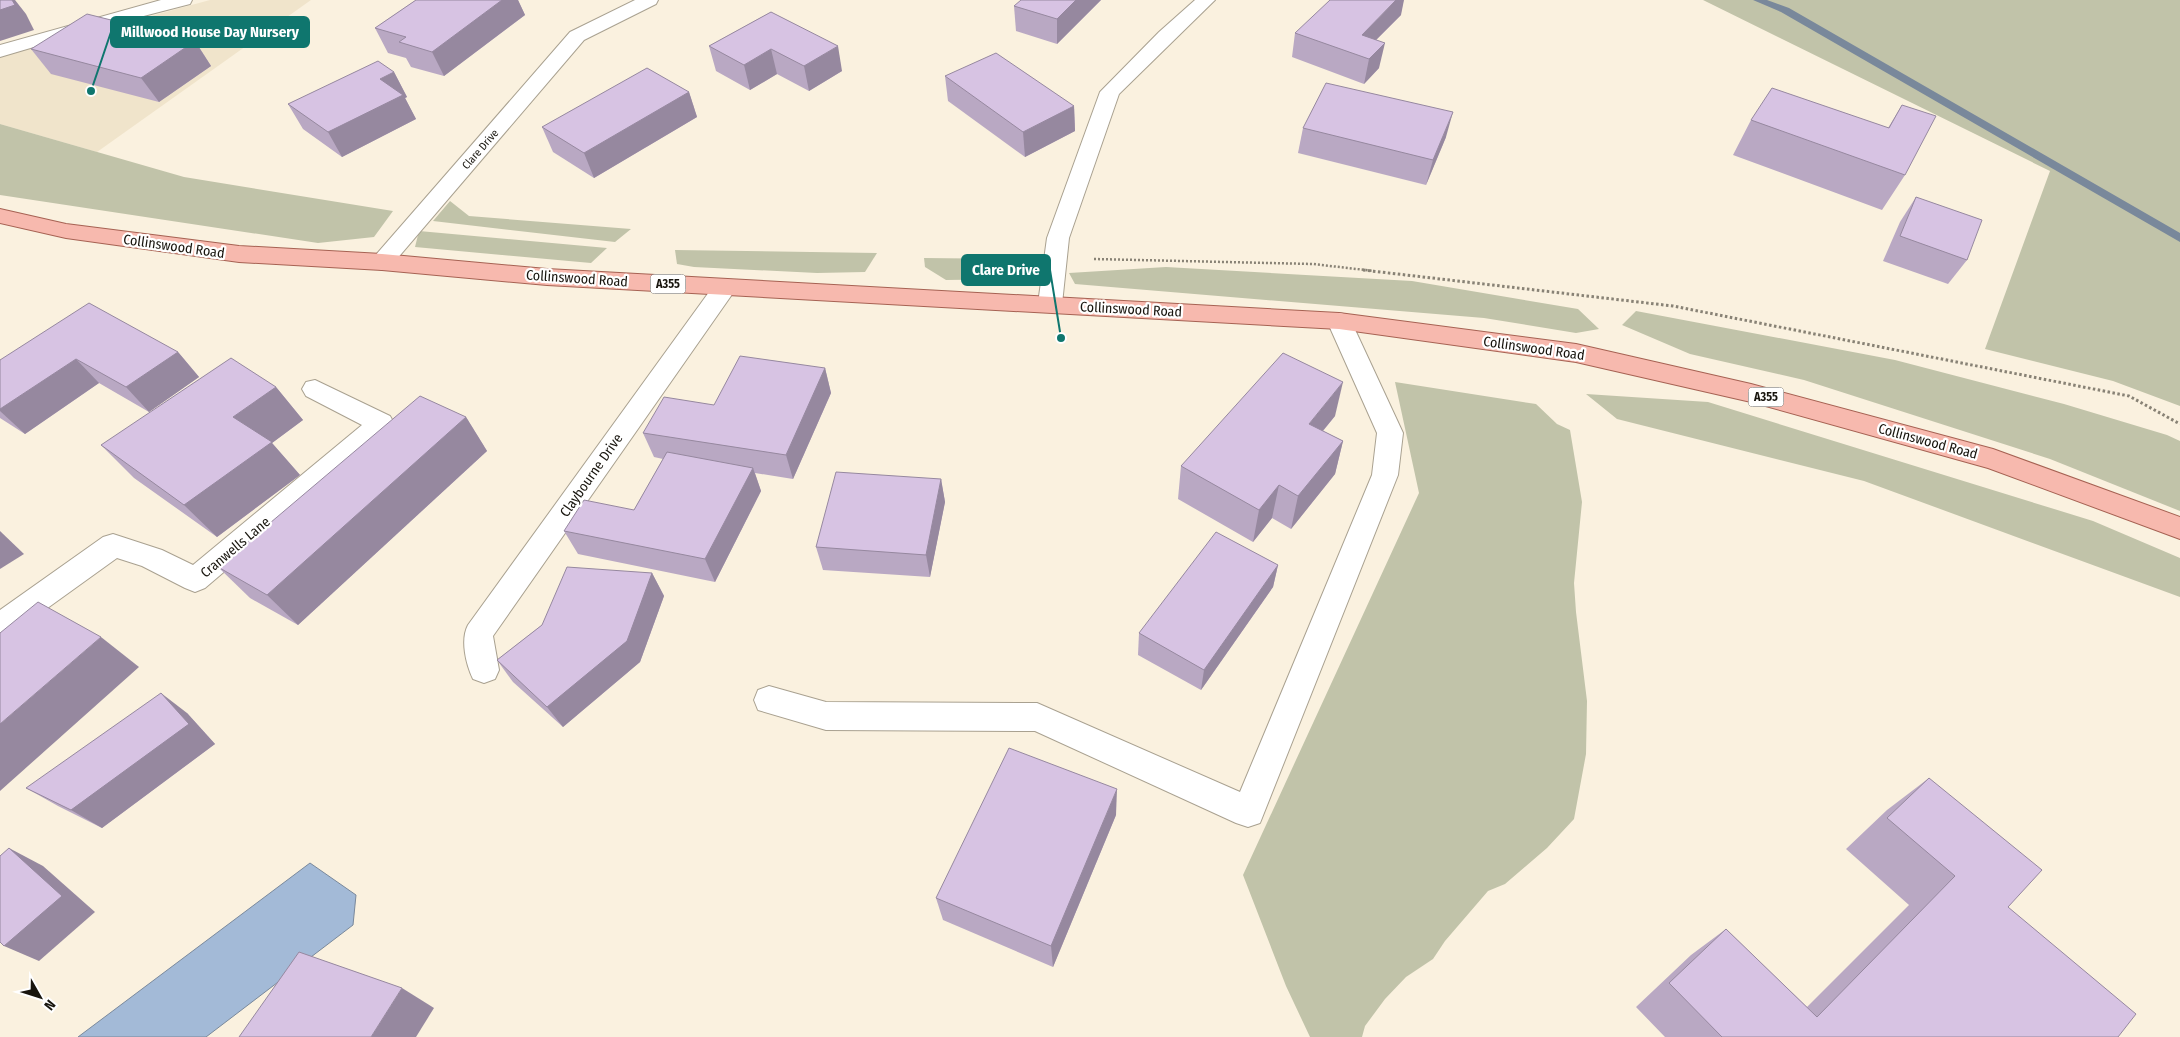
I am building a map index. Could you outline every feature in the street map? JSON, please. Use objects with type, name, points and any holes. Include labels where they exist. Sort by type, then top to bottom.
[{"type":"main road","name":"Collinswood Road","points":[[0,216],[66,231],[239,254],[382,262],[547,277],[1338,321],[1576,353],[1751,393],[1993,459],[2180,528]]},
{"type":"street","points":[[0,51],[98,22],[183,0]]},
{"type":"street","name":"Clare Drive","points":[[382,262],[577,36],[649,0]]},
{"type":"street","points":[[1050,304],[1058,238],[1110,92],[1166,36],[1206,0]]},
{"type":"street","name":"Claybourne Drive","points":[[484,670],[478,634],[726,287]]},
{"type":"street","points":[[769,700],[826,716],[1037,717],[1248,812],[1385,475],[1390,433],[1338,321]]},
{"type":"street","name":"Cranwells Lane","points":[[0,626],[113,545],[152,558],[195,580],[381,424],[315,389]]},
{"type":"path","points":[[1056,258],[1313,264],[1673,306],[2129,396],[2180,424]]},
{"type":"shaded area","points":[[210,0],[311,0],[97,152],[0,124],[0,57]]},
{"type":"green space","points":[[1703,0],[2180,0],[2180,406],[2113,381],[1985,349],[2050,171]]},
{"type":"green space","points":[[0,124],[184,177],[393,211],[374,237],[318,243],[0,195]]},
{"type":"green space","points":[[450,201],[469,216],[631,229],[615,242],[433,221]]},
{"type":"green space","points":[[419,231],[607,248],[591,263],[415,247]]},
{"type":"green space","points":[[675,250],[877,253],[865,272],[817,273],[694,267],[677,264]]},
{"type":"green space","points":[[924,258],[1022,259],[1020,279],[946,280],[925,267]]},
{"type":"green space","points":[[1166,267],[1412,281],[1578,309],[1599,329],[1576,333],[1484,318],[1075,284],[1069,273]]},
{"type":"green space","points":[[1636,311],[1895,360],[2064,404],[2167,435],[2180,441],[2180,511],[2050,459],[1804,380],[1690,354],[1622,325]]},
{"type":"green space","points":[[1395,382],[1536,404],[1557,424],[1570,430],[1582,502],[1574,583],[1587,701],[1586,754],[1574,819],[1547,848],[1505,884],[1488,891],[1445,941],[1433,959],[1406,977],[1385,999],[1365,1026],[1362,1037],[1310,1037],[1286,986],[1243,875],[1419,493]]},
{"type":"green space","points":[[1586,394],[1708,402],[2093,521],[2180,558],[2180,597],[1864,481],[1617,419]]},
{"type":"water","points":[[310,863],[356,895],[353,925],[206,1037],[78,1037]]},
{"type":"building","points":[[0,0],[12,0],[15,5],[0,10]]},
{"type":"building","points":[[416,0],[502,0],[432,52],[399,42],[406,37],[375,28]]},
{"type":"building","points":[[1021,0],[1076,0],[1057,19],[1014,6]]},
{"type":"building","points":[[1330,0],[1396,0],[1362,35],[1385,43],[1369,59],[1295,33]]},
{"type":"building","points":[[771,12],[838,46],[804,66],[771,49],[744,65],[709,46]]},
{"type":"building","points":[[87,14],[195,41],[141,78],[31,49]]},
{"type":"building","points":[[996,53],[1074,106],[1023,132],[945,76]]},
{"type":"building","points":[[378,61],[394,72],[380,79],[403,95],[328,132],[288,104]]},
{"type":"building","points":[[647,68],[689,92],[584,153],[542,127]]},
{"type":"building","points":[[1326,83],[1453,112],[1433,160],[1303,128]]},
{"type":"building","points":[[1772,88],[1889,128],[1902,105],[1936,116],[1905,175],[1751,120]]},
{"type":"building","points":[[1916,197],[1982,220],[1967,260],[1900,236]]},
{"type":"building","points":[[89,303],[178,352],[126,387],[76,359],[0,409],[0,360]]},
{"type":"building","points":[[1283,353],[1343,382],[1309,424],[1343,441],[1298,496],[1279,485],[1259,510],[1181,466]]},
{"type":"building","points":[[740,356],[825,368],[786,455],[643,433],[664,397],[714,405]]},
{"type":"building","points":[[231,358],[276,387],[233,417],[272,442],[184,505],[101,445]]},
{"type":"building","points":[[420,396],[466,417],[267,595],[218,567]]},
{"type":"building","points":[[667,452],[753,468],[705,559],[564,531],[584,500],[634,510]]},
{"type":"building","points":[[836,472],[941,479],[926,555],[816,547]]},
{"type":"building","points":[[1216,532],[1278,565],[1204,670],[1139,633]]},
{"type":"building","points":[[567,567],[652,573],[627,641],[547,707],[497,660],[542,625]]},
{"type":"building","points":[[38,602],[101,637],[0,724],[0,633]]},
{"type":"building","points":[[161,693],[189,724],[71,810],[26,788]]},
{"type":"building","points":[[1009,748],[1117,789],[1051,946],[936,898]]},
{"type":"building","points":[[1929,778],[2042,870],[2008,907],[2136,1014],[2118,1037],[1722,1037],[1669,983],[1726,929],[1817,1017],[1955,876],[1887,818]]},
{"type":"building","points":[[9,848],[62,896],[4,946],[0,942],[0,856]]},
{"type":"building","points":[[299,952],[402,988],[371,1037],[239,1037]]},
{"type":"waterway","points":[[1758,0],[1785,10],[2180,238]]},
{"type":"place","name":"Millwood House Day Nursery","points":[[91,91]]},
{"type":"place","name":"Clare Drive","points":[[1061,338]]}]
